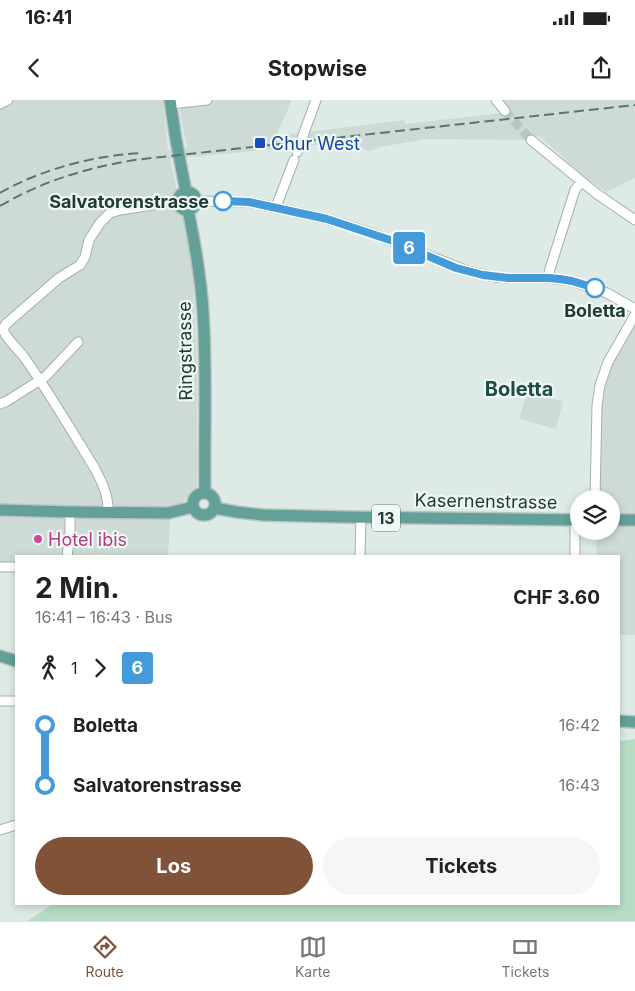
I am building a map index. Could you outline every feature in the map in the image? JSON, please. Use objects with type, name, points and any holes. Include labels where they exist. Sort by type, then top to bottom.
[{"type":"main road","points":[[171,102],[182,196],[180,207],[184,210],[192,206],[193,194],[182,196]]},
{"type":"main road","name":"Ringstrasse","points":[[192,206],[204,319],[204,493]]},
{"type":"main road","points":[[204,493],[211,495],[215,504],[210,514],[202,515],[198,514],[193,504],[194,498],[204,493]]},
{"type":"main road","points":[[0,510],[168,513],[193,507]]},
{"type":"main road","name":"Kasernenstrasse","points":[[214,508],[263,515],[570,520]]},
{"type":"main road","points":[[620,520],[635,520]]},
{"type":"main road","points":[[0,656],[15,661]]},
{"type":"main road","points":[[620,721],[635,722]]},
{"type":"street","points":[[0,104],[8,100]]},
{"type":"street","points":[[171,102],[208,100]]},
{"type":"street","points":[[276,207],[316,100]]},
{"type":"street","points":[[496,100],[505,111]]},
{"type":"street","points":[[531,140],[581,182],[635,220]]},
{"type":"street","points":[[548,278],[575,190],[581,182]]},
{"type":"street","points":[[108,513],[106,493],[94,467],[40,380],[2,329],[59,278],[80,265],[85,258],[91,237],[100,223],[112,212],[182,196]]},
{"type":"street","points":[[192,206],[241,201],[276,207],[356,228],[483,275],[572,281],[607,292],[635,309]]},
{"type":"street","points":[[595,490],[597,405],[600,385],[608,362],[635,315]]},
{"type":"street","points":[[0,404],[45,377],[78,342]]},
{"type":"street","points":[[67,555],[70,512]]},
{"type":"street","points":[[360,555],[361,517]]},
{"type":"street","points":[[575,555],[576,540]]},
{"type":"street","points":[[0,567],[15,567]]},
{"type":"street","points":[[0,701],[15,701]]},
{"type":"street","points":[[0,830],[15,825]]},
{"type":"shaded area","points":[[0,100],[163,100],[168,151],[187,148],[178,100],[292,100],[276,136],[404,120],[405,124],[502,113],[496,100],[635,100],[635,178],[606,192],[582,175],[539,136],[531,140],[427,139],[380,147],[370,151],[341,140],[329,141],[328,144],[170,159],[192,258],[197,365],[197,487],[180,505],[168,508],[121,510],[0,504]]},
{"type":"shaded area","points":[[635,320],[635,635],[620,635],[620,555],[597,555],[596,540],[620,540],[620,490],[593,490],[598,395],[605,374]]},
{"type":"shaded area","points":[[527,392],[563,401],[556,429],[519,419]]},
{"type":"shaded area","points":[[0,517],[170,520],[168,555],[15,555],[15,567],[0,567]]},
{"type":"green space","points":[[635,739],[635,921],[27,921],[51,905],[620,905],[620,741]]},
{"type":"tunnel","points":[[505,111],[531,140]]},
{"type":"railway","points":[[0,206],[49,182],[98,167],[134,160],[635,105]]},
{"type":"railway","points":[[0,193],[16,184],[51,170],[88,160],[143,153]]},
{"type":"bus line","name":"6","points":[[223,201],[249,202],[327,219],[393,241],[456,268],[483,275],[508,278],[560,279],[595,288]]},
{"type":"place","name":"Chur West","points":[[260,143]]},
{"type":"place","name":"Salvatorenstrasse","points":[[223,201]]},
{"type":"place","name":"Boletta","points":[[595,288]]},
{"type":"place","name":"Hotel ibis","points":[[38,539]]},
{"type":"district","name":"Boletta","points":[[519,389]]}]
